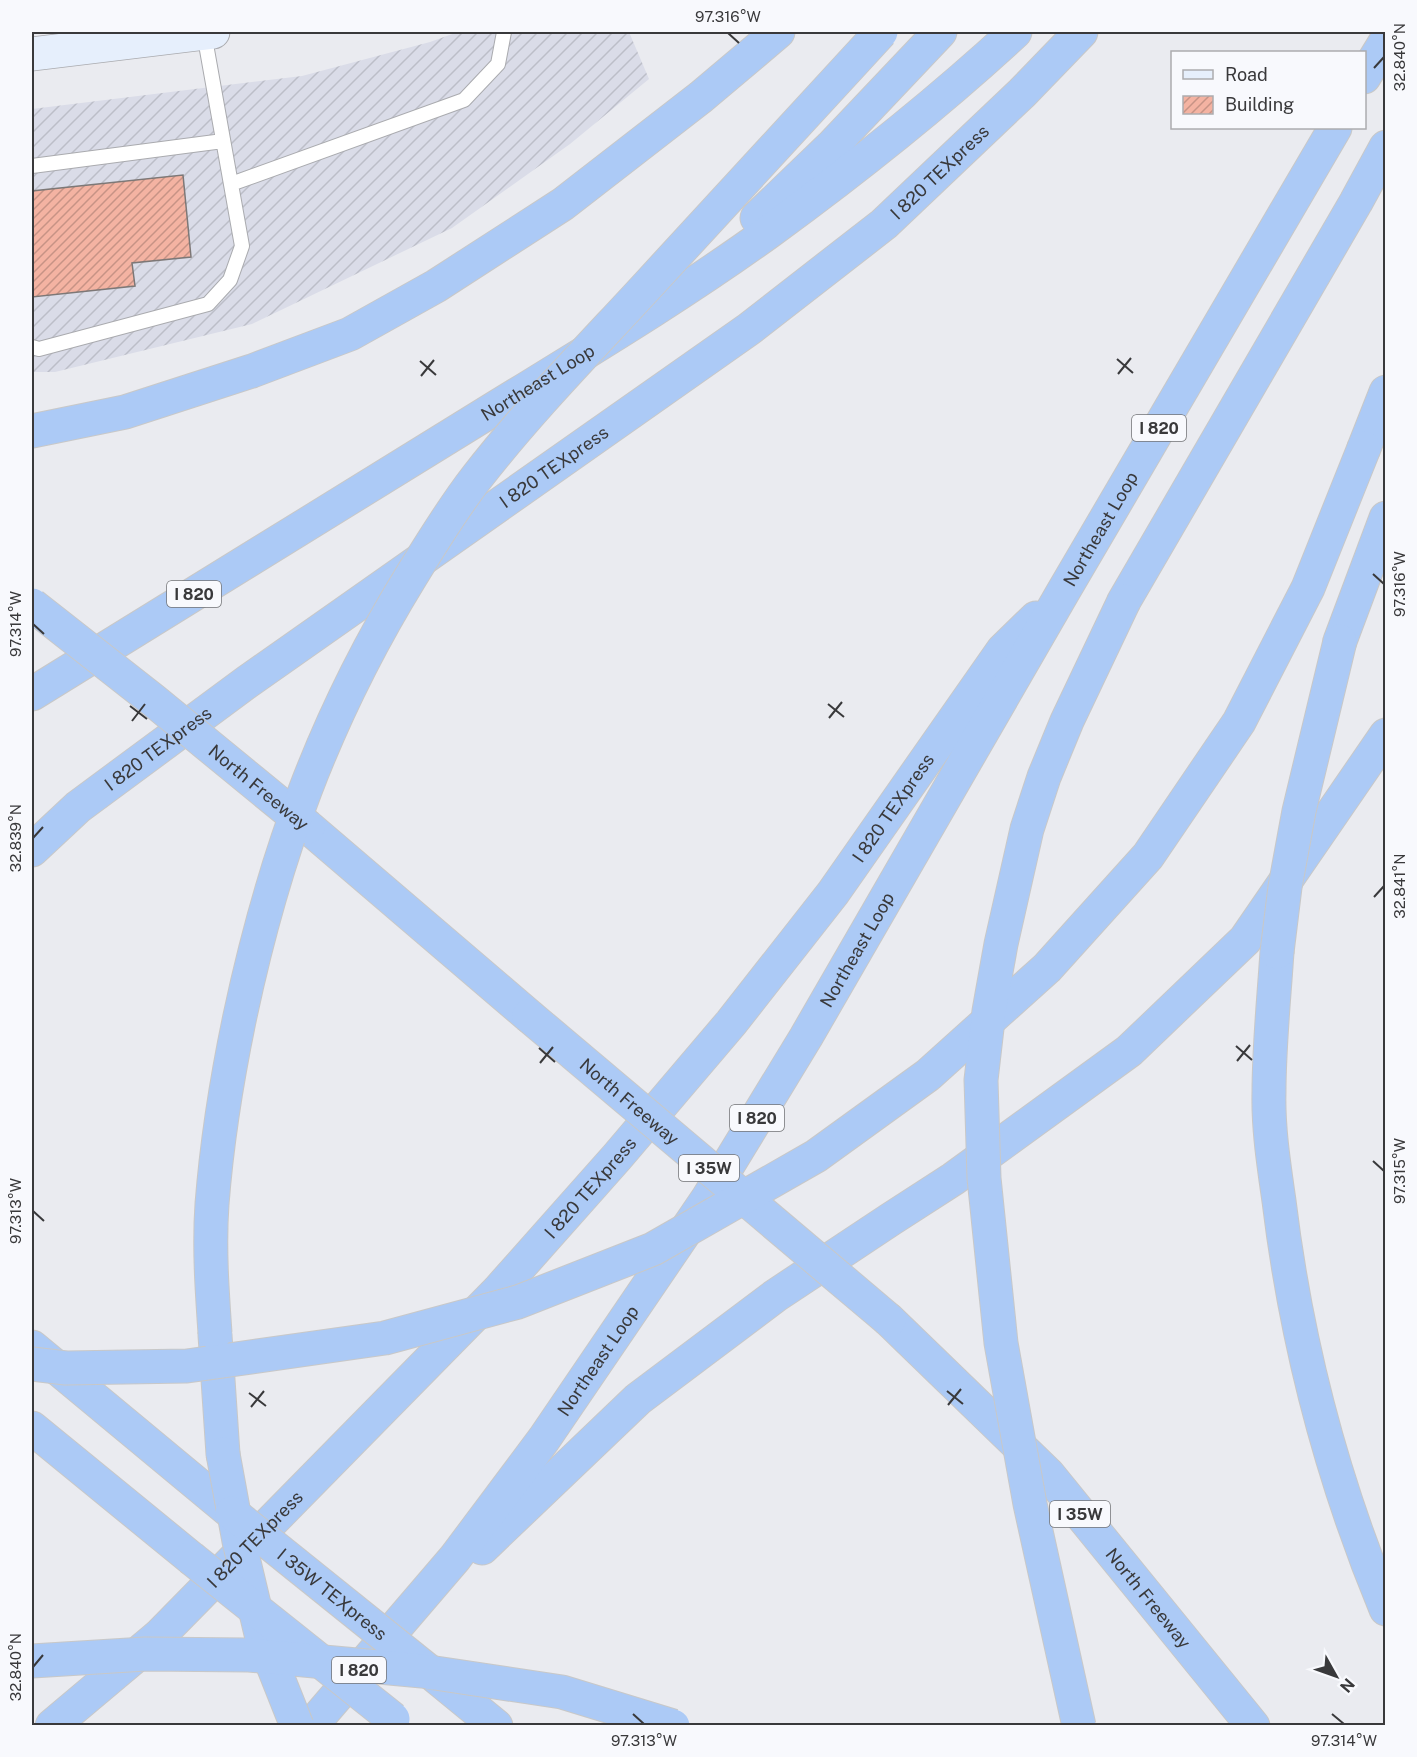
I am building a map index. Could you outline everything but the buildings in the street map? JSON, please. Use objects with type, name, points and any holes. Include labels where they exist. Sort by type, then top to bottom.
[{"type":"highway","points":[[32,430],[125,412],[252,371],[350,334],[436,286],[563,204],[701,97],[778,32]]},
{"type":"highway","points":[[297,1725],[262,1638],[237,1530],[223,1454],[211,1273],[212,1207],[218,1143],[228,1076],[266,905],[304,789],[345,693],[370,645],[430,545],[477,478],[568,371],[881,32]]},
{"type":"highway","points":[[647,314],[755,219],[831,147],[940,32]]},
{"type":"highway","name":"Northeast Loop","points":[[32,694],[647,314],[769,232],[853,168],[1015,32]]},
{"type":"highway","name":"I 820 TEXpress","points":[[32,849],[78,807],[238,689],[749,329],[884,224],[1022,93],[1081,32]]},
{"type":"highway","points":[[1366,75],[1386,41]]},
{"type":"highway","name":"Northeast Loop","points":[[311,1725],[455,1558],[544,1439],[708,1198],[806,1037],[1334,129]]},
{"type":"highway","points":[[1078,1725],[1030,1504],[1001,1343],[984,1178],[981,1080],[989,1011],[1001,944],[1027,829],[1044,777],[1067,721],[1124,601],[1386,147]]},
{"type":"highway","points":[[32,1365],[66,1368],[187,1366],[396,1335],[518,1302],[653,1249],[816,1156],[928,1075],[1047,968],[1148,856],[1244,712],[1308,588],[1386,392]]},
{"type":"highway","points":[[1386,518],[1340,641],[1299,812],[1285,887],[1277,952],[1269,1094],[1285,1253],[1313,1385],[1336,1471],[1363,1554],[1386,1609]]},
{"type":"highway","name":"I 820 TEXpress","points":[[52,1725],[159,1636],[498,1291],[554,1229],[731,1023],[825,902],[1003,650],[1063,592]]},
{"type":"highway","name":"North Freeway","points":[[32,605],[153,700],[308,828],[889,1320],[1048,1474],[1253,1725]]},
{"type":"highway","points":[[407,1614],[542,1493],[638,1399],[775,1296],[953,1179],[1129,1051],[1245,940],[1386,735]]},
{"type":"highway","name":"I 35W TEXpress","points":[[32,1347],[232,1513],[496,1725]]},
{"type":"highway","points":[[32,1428],[397,1722]]},
{"type":"highway","points":[[32,1661],[145,1654],[249,1655],[422,1671],[562,1692],[673,1725]]},
{"type":"main road","points":[[32,54],[209,32]]},
{"type":"lane","points":[[32,347],[39,349],[208,304],[230,280],[242,246],[223,141],[209,32]]},
{"type":"lane","points":[[231,184],[464,100],[498,64],[504,32]]},
{"type":"lane","points":[[32,166],[223,141]]},
{"type":"shaded area","points":[[458,32],[629,32],[649,79],[570,144],[452,228],[252,324],[55,372],[32,372],[32,109],[302,76],[430,42]]}]
